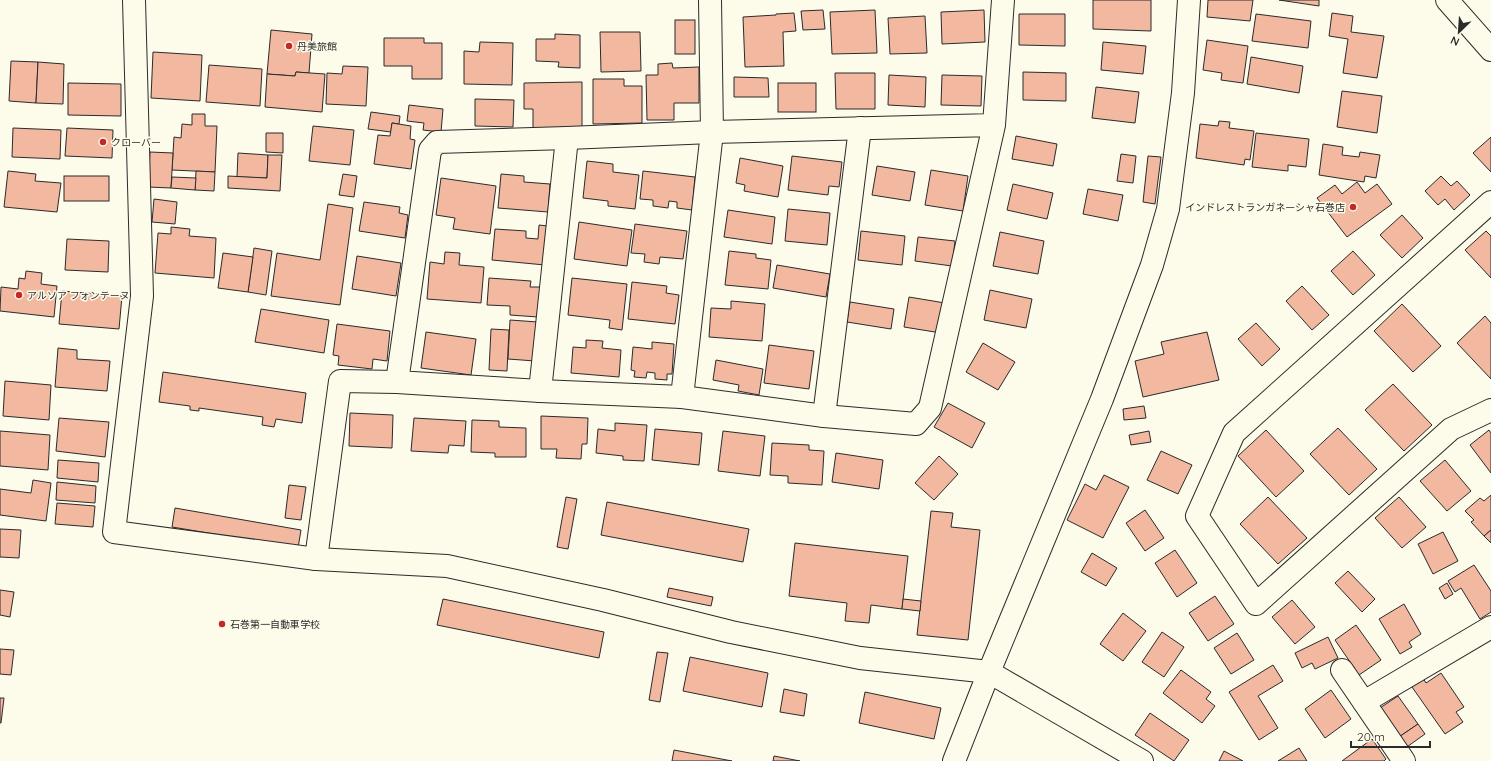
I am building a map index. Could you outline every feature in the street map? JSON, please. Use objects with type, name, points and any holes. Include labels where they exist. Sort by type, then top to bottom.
[{"type":"street","points":[[134,0],[142,296],[114,532],[316,559],[447,566],[603,600],[731,632],[860,658],[989,672],[1142,761]]},
{"type":"street","points":[[682,397],[712,132],[710,0]]},
{"type":"street","points":[[316,559],[340,381],[397,382],[540,391],[682,397],[824,416],[916,424],[930,408],[994,125],[1003,0]]},
{"type":"street","points":[[954,761],[989,672],[1102,399],[1152,264],[1168,209],[1183,93],[1189,0]]},
{"type":"street","points":[[1447,0],[1491,50]]},
{"type":"street","points":[[397,382],[430,150],[437,142],[712,132],[994,125]]},
{"type":"street","points":[[824,416],[860,128]]},
{"type":"street","points":[[540,391],[567,138]]},
{"type":"street","points":[[1491,202],[1234,433],[1197,516],[1256,604],[1451,429],[1491,410]]},
{"type":"street","points":[[1364,702],[1491,627]]},
{"type":"street","points":[[1342,670],[1404,761]]},
{"type":"building","points":[[1093,0],[1151,0],[1151,31],[1093,29]]},
{"type":"building","points":[[1208,0],[1253,0],[1250,21],[1207,17]]},
{"type":"building","points":[[1279,0],[1319,0],[1319,6]]},
{"type":"building","points":[[823,10],[825,29],[803,30],[801,11]]},
{"type":"building","points":[[875,10],[877,53],[832,54],[830,12]]},
{"type":"building","points":[[984,10],[985,42],[942,44],[941,12]]},
{"type":"building","points":[[794,13],[796,31],[783,32],[784,66],[745,67],[743,17]]},
{"type":"building","points":[[1332,13],[1353,16],[1351,32],[1384,36],[1377,78],[1343,73],[1348,39],[1329,36]]},
{"type":"building","points":[[1019,14],[1065,14],[1065,46],[1019,45]]},
{"type":"building","points":[[1256,14],[1311,21],[1308,48],[1252,41]]},
{"type":"building","points":[[925,16],[927,53],[890,54],[888,18]]},
{"type":"building","points":[[675,20],[695,20],[695,54],[675,54]]},
{"type":"building","points":[[271,30],[312,34],[309,73],[296,72],[295,76],[267,74]]},
{"type":"building","points":[[600,32],[640,32],[641,71],[601,72]]},
{"type":"building","points":[[555,34],[580,35],[580,68],[558,67],[559,62],[536,61],[536,39],[555,39]]},
{"type":"building","points":[[384,38],[424,38],[424,43],[442,43],[442,79],[412,79],[412,66],[384,66]]},
{"type":"building","points":[[1207,40],[1248,46],[1243,83],[1221,80],[1222,73],[1203,70]]},
{"type":"building","points":[[480,42],[513,43],[512,85],[464,84],[464,51],[479,52]]},
{"type":"building","points":[[1103,42],[1146,46],[1143,74],[1101,70]]},
{"type":"building","points":[[153,52],[202,55],[200,101],[151,98]]},
{"type":"building","points":[[1251,57],[1303,66],[1299,93],[1247,84]]},
{"type":"building","points":[[11,61],[38,62],[36,103],[9,101]]},
{"type":"building","points":[[38,62],[64,64],[63,104],[36,103]]},
{"type":"building","points":[[672,63],[673,68],[699,67],[699,103],[674,103],[674,120],[647,120],[646,75],[658,75],[658,64]]},
{"type":"building","points":[[209,65],[262,69],[260,106],[206,102]]},
{"type":"building","points":[[343,66],[368,67],[366,106],[326,104],[327,73],[342,74]]},
{"type":"building","points":[[296,72],[325,74],[322,112],[265,107],[267,74],[295,76]]},
{"type":"building","points":[[1023,72],[1066,73],[1066,101],[1023,100]]},
{"type":"building","points":[[835,73],[875,73],[875,109],[836,109]]},
{"type":"building","points":[[889,75],[926,77],[925,107],[888,105]]},
{"type":"building","points":[[942,75],[982,76],[981,106],[941,105]]},
{"type":"building","points":[[734,77],[768,78],[769,97],[734,97]]},
{"type":"building","points":[[593,79],[624,79],[624,86],[642,86],[642,123],[593,124]]},
{"type":"building","points":[[582,82],[582,127],[533,128],[533,109],[524,109],[524,83]]},
{"type":"building","points":[[68,83],[121,84],[121,116],[68,115]]},
{"type":"building","points":[[778,83],[816,83],[816,112],[778,112]]},
{"type":"building","points":[[1096,87],[1139,92],[1135,123],[1092,118]]},
{"type":"building","points":[[1342,91],[1382,96],[1377,133],[1337,127]]},
{"type":"building","points":[[475,99],[514,100],[513,127],[475,126]]},
{"type":"building","points":[[409,105],[443,109],[441,132],[423,130],[424,123],[407,121]]},
{"type":"building","points":[[371,112],[400,116],[399,124],[392,123],[391,132],[368,129]]},
{"type":"building","points":[[192,114],[205,114],[205,126],[217,126],[215,172],[172,170],[174,137],[181,138],[182,124],[192,125]]},
{"type":"building","points":[[1219,121],[1230,122],[1229,128],[1254,131],[1250,160],[1245,159],[1244,165],[1196,158],[1200,124],[1218,126]]},
{"type":"building","points":[[392,123],[411,126],[410,139],[415,140],[411,169],[374,164],[378,135],[390,136]]},
{"type":"building","points":[[313,126],[354,130],[350,165],[309,161]]},
{"type":"building","points":[[13,128],[61,130],[60,159],[12,157]]},
{"type":"building","points":[[67,128],[113,130],[112,158],[65,156]]},
{"type":"building","points":[[266,133],[283,133],[283,153],[266,152]]},
{"type":"building","points":[[1256,133],[1309,139],[1306,167],[1288,165],[1288,171],[1252,167]]},
{"type":"building","points":[[1016,136],[1057,144],[1053,166],[1012,159]]},
{"type":"building","points":[[1491,137],[1491,172],[1473,153]]},
{"type":"building","points":[[1323,144],[1343,147],[1342,155],[1359,157],[1360,152],[1380,155],[1376,178],[1365,176],[1364,182],[1319,175]]},
{"type":"building","points":[[150,152],[173,153],[171,188],[148,187]]},
{"type":"building","points":[[238,153],[268,155],[267,178],[237,177]]},
{"type":"building","points":[[1121,154],[1136,156],[1133,183],[1117,181]]},
{"type":"building","points":[[268,155],[282,155],[280,191],[228,188],[228,176],[267,178]]},
{"type":"building","points":[[792,156],[842,162],[839,187],[829,186],[828,195],[788,190]]},
{"type":"building","points":[[1148,156],[1161,157],[1155,204],[1143,202]]},
{"type":"building","points":[[740,158],[783,166],[778,197],[744,191],[745,185],[736,183]]},
{"type":"building","points":[[587,161],[613,164],[613,172],[639,175],[635,209],[608,206],[608,201],[583,198]]},
{"type":"building","points":[[877,166],[915,172],[910,201],[872,195]]},
{"type":"building","points":[[931,170],[968,176],[963,211],[925,205]]},
{"type":"building","points":[[8,171],[36,174],[35,181],[61,183],[57,212],[4,207]]},
{"type":"building","points":[[196,171],[215,172],[214,191],[195,190]]},
{"type":"building","points":[[643,171],[695,177],[692,210],[677,208],[677,202],[669,201],[668,208],[653,206],[653,200],[640,199]]},
{"type":"building","points":[[343,174],[357,176],[354,197],[339,195]]},
{"type":"building","points":[[501,174],[524,176],[524,182],[550,184],[548,212],[498,208]]},
{"type":"building","points":[[64,176],[109,176],[109,201],[64,201]]},
{"type":"building","points":[[1441,176],[1451,186],[1457,181],[1470,195],[1454,210],[1445,199],[1438,205],[1425,191]]},
{"type":"building","points":[[172,177],[196,178],[195,190],[171,188]]},
{"type":"building","points":[[441,178],[496,186],[490,234],[453,229],[455,218],[436,215]]},
{"type":"building","points":[[1357,182],[1365,193],[1377,184],[1392,204],[1347,237],[1317,198],[1335,185],[1342,194]]},
{"type":"building","points":[[1013,184],[1053,193],[1047,219],[1007,210]]},
{"type":"building","points":[[1088,189],[1123,195],[1118,221],[1083,214]]},
{"type":"building","points":[[154,199],[177,202],[175,224],[152,222]]},
{"type":"building","points":[[364,202],[400,207],[399,213],[408,215],[405,238],[359,231]]},
{"type":"building","points":[[328,204],[353,208],[340,305],[271,296],[277,253],[320,260]]},
{"type":"building","points":[[788,209],[830,213],[827,245],[785,241]]},
{"type":"building","points":[[728,210],[775,217],[772,244],[724,237]]},
{"type":"building","points":[[1402,215],[1423,238],[1402,258],[1380,235]]},
{"type":"building","points":[[579,222],[632,230],[627,266],[574,259]]},
{"type":"building","points":[[635,224],[687,231],[683,259],[660,257],[659,264],[644,262],[645,254],[631,253]]},
{"type":"building","points":[[539,225],[548,226],[545,265],[492,260],[495,229],[526,231],[526,238],[538,239]]},
{"type":"building","points":[[171,227],[190,229],[189,236],[216,238],[214,278],[155,273],[158,233],[171,234]]},
{"type":"building","points":[[861,231],[905,236],[902,265],[858,260]]},
{"type":"building","points":[[1486,231],[1491,236],[1491,278],[1465,250]]},
{"type":"building","points":[[1000,232],[1044,241],[1038,274],[993,266]]},
{"type":"building","points":[[918,237],[955,241],[952,266],[915,261]]},
{"type":"building","points":[[67,239],[109,241],[108,272],[65,270]]},
{"type":"building","points":[[254,248],[272,251],[266,295],[248,292]]},
{"type":"building","points":[[729,251],[756,254],[756,258],[771,260],[768,289],[725,285]]},
{"type":"building","points":[[1353,251],[1375,275],[1353,295],[1331,271]]},
{"type":"building","points":[[445,252],[460,253],[459,265],[484,267],[481,303],[427,299],[430,262],[444,264]]},
{"type":"building","points":[[223,253],[253,257],[248,292],[218,288]]},
{"type":"building","points":[[357,256],[401,263],[396,296],[352,289]]},
{"type":"building","points":[[777,265],[830,274],[826,297],[773,288]]},
{"type":"building","points":[[26,271],[42,273],[41,284],[57,286],[54,317],[0,311],[1,287],[18,289],[19,278],[25,279]]},
{"type":"building","points":[[489,278],[531,281],[530,287],[540,287],[538,317],[510,315],[510,306],[487,305]]},
{"type":"building","points":[[572,278],[627,284],[622,330],[609,328],[610,320],[568,315]]},
{"type":"building","points":[[632,282],[667,286],[666,293],[679,295],[675,324],[628,319]]},
{"type":"building","points":[[1302,286],[1329,315],[1312,330],[1286,301]]},
{"type":"building","points":[[990,290],[1032,299],[1026,328],[984,320]]},
{"type":"building","points":[[62,291],[122,296],[119,329],[59,324]]},
{"type":"building","points":[[909,297],[945,303],[941,333],[904,327]]},
{"type":"building","points":[[731,301],[765,304],[762,341],[709,337],[711,308],[731,309]]},
{"type":"building","points":[[850,302],[894,309],[891,329],[847,322]]},
{"type":"building","points":[[1402,304],[1441,346],[1413,372],[1374,331]]},
{"type":"building","points":[[261,309],[329,320],[324,353],[255,342]]},
{"type":"building","points":[[1485,316],[1491,323],[1491,379],[1457,343]]},
{"type":"building","points":[[510,320],[538,322],[535,361],[508,359]]},
{"type":"building","points":[[1256,323],[1280,349],[1262,366],[1238,339]]},
{"type":"building","points":[[337,324],[390,331],[387,361],[373,359],[372,369],[338,365],[339,356],[333,355]]},
{"type":"building","points":[[491,329],[509,330],[507,371],[489,370]]},
{"type":"building","points":[[426,332],[476,339],[471,375],[421,368]]},
{"type":"building","points":[[1207,332],[1219,380],[1143,397],[1135,361],[1164,354],[1161,342]]},
{"type":"building","points":[[586,340],[603,341],[602,348],[621,350],[619,377],[571,373],[573,347],[586,348]]},
{"type":"building","points":[[652,342],[674,344],[672,374],[667,374],[667,380],[655,379],[655,373],[647,372],[646,378],[634,377],[635,371],[631,370],[633,347],[652,349]]},
{"type":"building","points":[[983,343],[1015,362],[998,390],[966,372]]},
{"type":"building","points":[[769,345],[814,351],[809,389],[764,383]]},
{"type":"building","points":[[58,348],[77,350],[77,359],[110,361],[107,391],[55,387]]},
{"type":"building","points":[[716,360],[763,369],[759,395],[738,391],[739,385],[713,380]]},
{"type":"building","points":[[163,372],[306,393],[302,423],[276,419],[274,427],[262,425],[263,417],[199,408],[199,411],[190,410],[190,406],[159,402]]},
{"type":"building","points":[[5,381],[51,385],[49,420],[3,416]]},
{"type":"building","points":[[1393,384],[1432,425],[1404,451],[1365,410]]},
{"type":"building","points":[[948,403],[985,423],[972,448],[934,427]]},
{"type":"building","points":[[1144,406],[1146,418],[1124,420],[1123,409]]},
{"type":"building","points":[[350,413],[393,415],[392,448],[349,446]]},
{"type":"building","points":[[541,416],[588,418],[587,444],[582,444],[581,459],[556,458],[557,449],[541,449]]},
{"type":"building","points":[[59,418],[109,422],[105,457],[56,451]]},
{"type":"building","points":[[414,418],[466,421],[464,446],[449,445],[448,453],[411,451]]},
{"type":"building","points":[[472,420],[499,421],[499,427],[526,428],[526,457],[495,457],[495,453],[471,452]]},
{"type":"building","points":[[615,423],[647,425],[644,461],[623,460],[623,456],[596,453],[598,429],[615,431]]},
{"type":"building","points":[[1338,428],[1377,469],[1349,495],[1310,454]]},
{"type":"building","points":[[655,429],[702,433],[699,465],[652,460]]},
{"type":"building","points":[[1266,430],[1304,471],[1276,497],[1238,456]]},
{"type":"building","points":[[1489,430],[1491,433],[1491,473],[1470,445]]},
{"type":"building","points":[[0,431],[50,435],[48,470],[0,466]]},
{"type":"building","points":[[723,431],[765,436],[760,476],[718,471]]},
{"type":"building","points":[[1149,431],[1151,442],[1131,445],[1129,435]]},
{"type":"building","points":[[772,443],[809,445],[809,450],[824,451],[822,485],[788,483],[788,476],[770,475]]},
{"type":"building","points":[[1161,451],[1192,465],[1178,494],[1147,480]]},
{"type":"building","points":[[836,453],[883,460],[879,489],[832,482]]},
{"type":"building","points":[[939,456],[958,474],[934,500],[915,483]]},
{"type":"building","points":[[58,460],[99,463],[98,482],[57,478]]},
{"type":"building","points":[[1445,460],[1471,491],[1447,511],[1420,481]]},
{"type":"building","points":[[1104,475],[1129,487],[1103,538],[1067,520],[1085,484],[1096,490]]},
{"type":"building","points":[[33,480],[51,483],[46,521],[0,515],[0,489],[31,493]]},
{"type":"building","points":[[57,482],[96,486],[95,503],[56,500]]},
{"type":"building","points":[[289,485],[306,487],[301,520],[285,518]]},
{"type":"building","points":[[1491,495],[1491,530],[1484,536],[1471,522],[1474,520],[1465,511],[1480,498],[1484,501]]},
{"type":"building","points":[[566,497],[577,499],[568,549],[557,547]]},
{"type":"building","points":[[1268,497],[1307,538],[1278,564],[1240,524]]},
{"type":"building","points":[[1399,497],[1426,527],[1402,548],[1375,518]]},
{"type":"building","points":[[607,502],[749,529],[743,562],[601,535]]},
{"type":"building","points":[[57,503],[95,506],[93,527],[55,524]]},
{"type":"building","points":[[175,508],[301,530],[298,548],[172,527]]},
{"type":"building","points":[[1145,510],[1164,538],[1145,551],[1126,523]]},
{"type":"building","points":[[931,511],[953,513],[951,527],[980,530],[968,640],[917,635]]},
{"type":"building","points":[[0,529],[21,530],[19,558],[0,557]]},
{"type":"building","points":[[1491,530],[1491,543],[1484,536]]},
{"type":"building","points":[[1443,532],[1458,561],[1433,574],[1418,544]]},
{"type":"building","points":[[795,543],[908,556],[902,609],[871,605],[869,623],[845,621],[847,603],[789,596]]},
{"type":"building","points":[[1175,550],[1197,583],[1177,597],[1155,563]]},
{"type":"building","points":[[1092,553],[1117,568],[1106,586],[1081,572]]},
{"type":"building","points":[[1474,565],[1491,591],[1491,612],[1480,619],[1461,588],[1455,592],[1448,581]]},
{"type":"building","points":[[1348,571],[1375,599],[1362,612],[1335,583]]},
{"type":"building","points":[[1447,583],[1453,594],[1445,599],[1439,588]]},
{"type":"building","points":[[669,588],[713,597],[711,606],[667,597]]},
{"type":"building","points":[[0,590],[14,592],[10,617],[0,615]]},
{"type":"building","points":[[1215,596],[1234,624],[1208,641],[1189,613]]},
{"type":"building","points":[[443,599],[604,632],[599,658],[437,625]]},
{"type":"building","points":[[903,599],[921,601],[920,611],[902,609]]},
{"type":"building","points":[[1292,600],[1315,627],[1295,644],[1272,617]]},
{"type":"building","points":[[1404,604],[1421,634],[1409,642],[1412,647],[1400,654],[1379,619]]},
{"type":"building","points":[[1123,613],[1146,631],[1123,661],[1100,644]]},
{"type":"building","points":[[1356,625],[1381,660],[1359,675],[1335,640]]},
{"type":"building","points":[[1162,632],[1184,647],[1164,677],[1142,662]]},
{"type":"building","points":[[1237,633],[1254,660],[1231,674],[1214,648]]},
{"type":"building","points":[[1328,637],[1338,658],[1315,669],[1312,663],[1302,668],[1295,653]]},
{"type":"building","points":[[0,649],[14,650],[11,675],[0,674]]},
{"type":"building","points":[[657,652],[668,653],[660,702],[649,700]]},
{"type":"building","points":[[690,657],[768,673],[762,707],[683,691]]},
{"type":"building","points":[[1273,665],[1283,681],[1258,696],[1278,728],[1259,740],[1229,692]]},
{"type":"building","points":[[1181,670],[1211,692],[1206,699],[1215,706],[1202,723],[1163,693]]},
{"type":"building","points":[[1441,673],[1464,707],[1456,712],[1463,722],[1445,734],[1412,687],[1423,678],[1426,683]]},
{"type":"building","points":[[784,689],[807,694],[804,716],[780,712]]},
{"type":"building","points":[[1331,690],[1351,719],[1325,738],[1305,709]]},
{"type":"building","points":[[865,692],[941,708],[934,739],[859,723]]},
{"type":"building","points":[[1398,696],[1418,724],[1396,739],[1377,710]]},
{"type":"building","points":[[0,698],[4,698],[1,723],[0,723]]},
{"type":"building","points":[[1150,713],[1189,740],[1174,761],[1135,735]]},
{"type":"building","points":[[1418,724],[1425,734],[1404,749],[1396,739]]},
{"type":"building","points":[[1372,739],[1386,759],[1384,761],[1342,761]]},
{"type":"building","points":[[1299,748],[1307,761],[1278,761]]},
{"type":"building","points":[[674,750],[732,761],[672,761]]},
{"type":"building","points":[[1224,751],[1243,761],[1219,761]]},
{"type":"building","points":[[774,756],[800,761],[773,761]]},
{"type":"place","name":"丹美旅館","points":[[289,46]]},
{"type":"place","name":"クローバー","points":[[103,142]]},
{"type":"place","name":"インドレストランガネーシャ石巻店","points":[[1353,207]]},
{"type":"place","name":"アルソア フォンテーヌ","points":[[19,295]]},
{"type":"place","name":"石巻第一自動車学校","points":[[222,624]]}]
